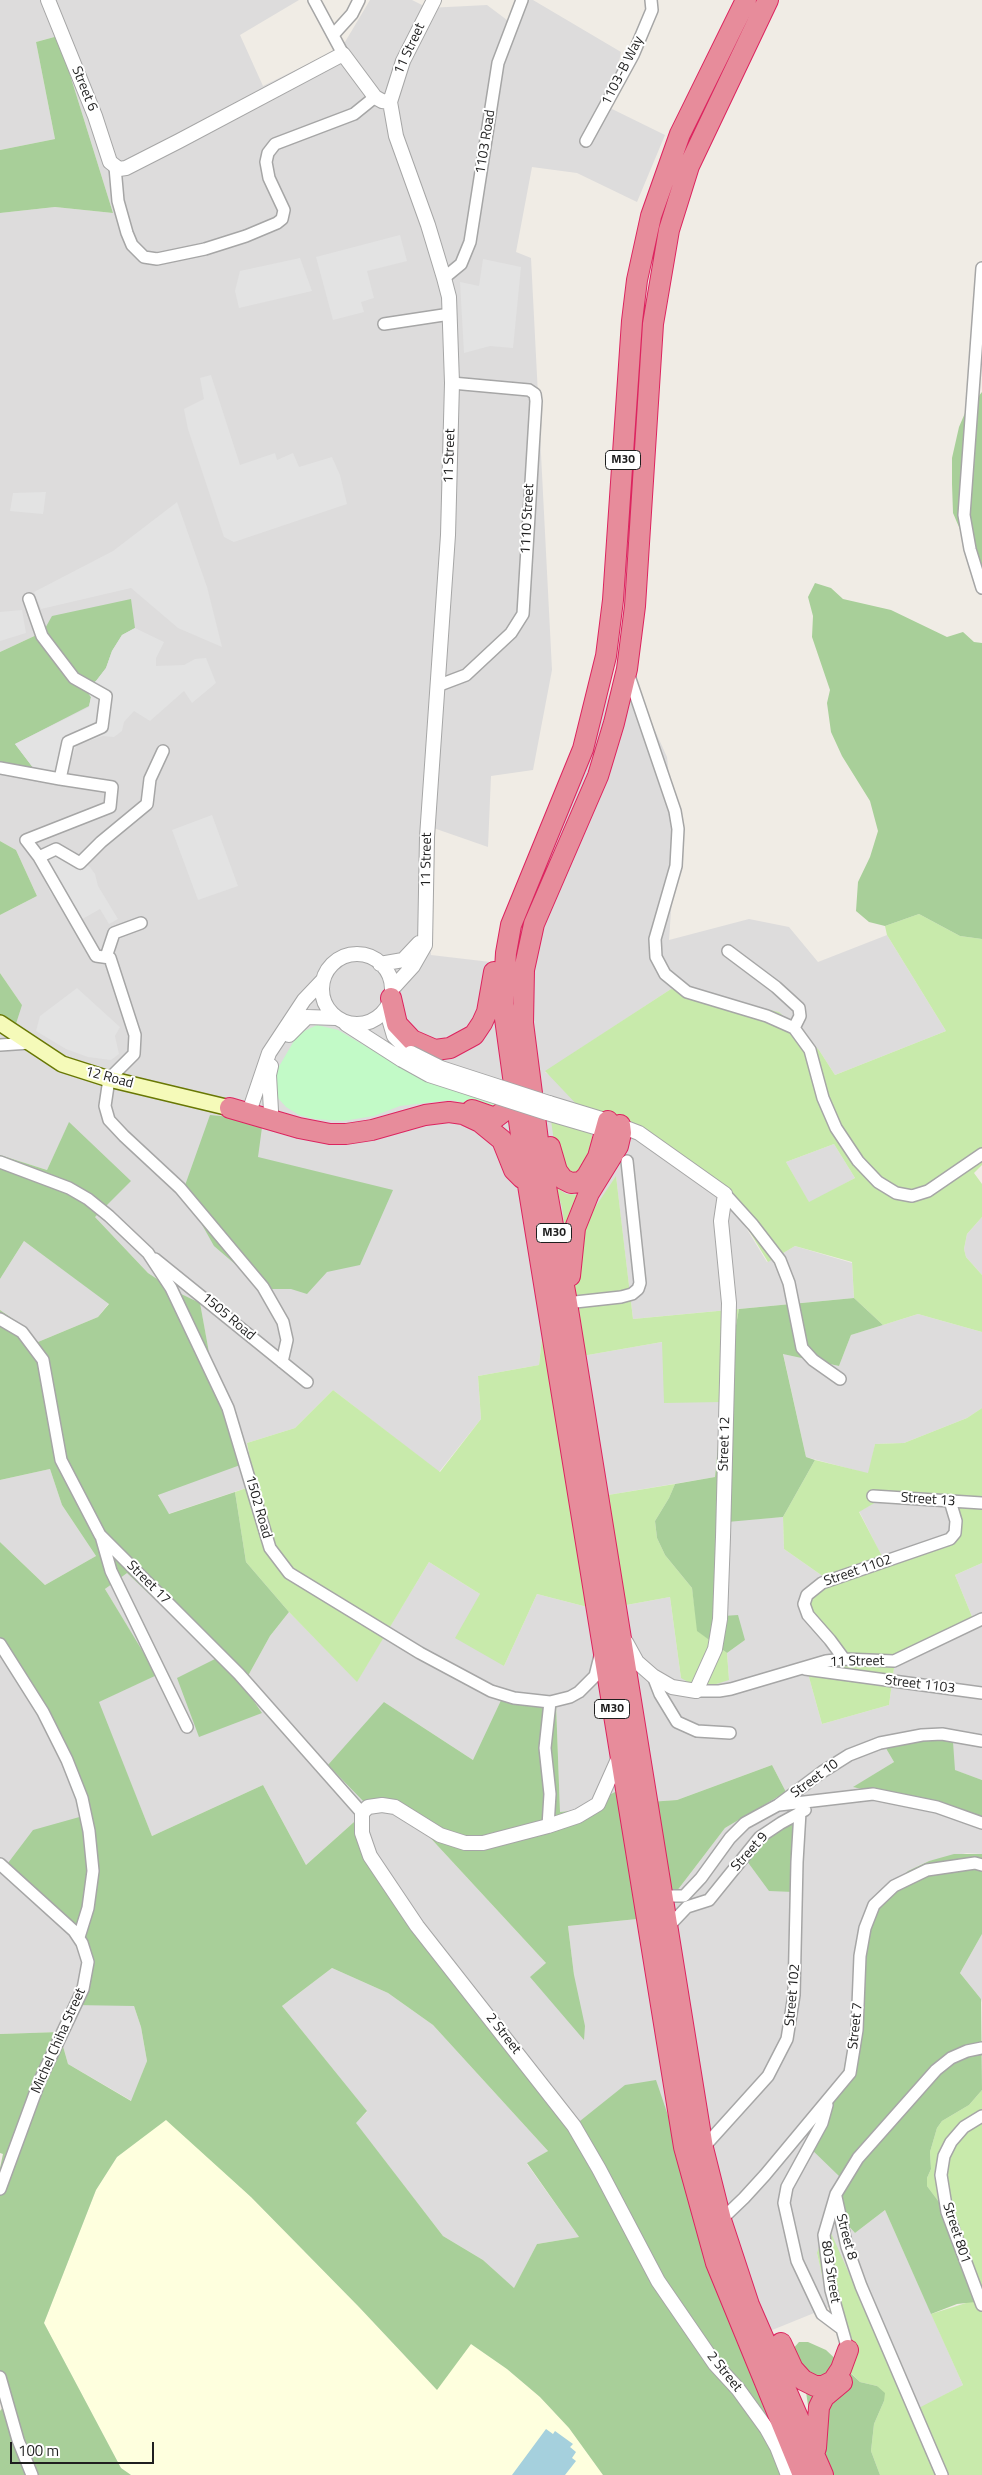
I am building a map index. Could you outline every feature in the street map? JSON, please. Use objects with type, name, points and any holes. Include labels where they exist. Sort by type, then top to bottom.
[{"type":"highway","name":"M30","points":[[746,0],[680,134],[651,216],[637,280],[632,321],[613,600],[602,679],[583,749],[511,925],[506,954],[504,1004],[527,1179],[603,1644],[626,1802],[688,2169],[719,2272],[803,2475]]},
{"type":"highway","name":"M30","points":[[768,0],[689,166],[669,230],[653,324],[635,606],[627,669],[614,723],[598,776],[543,901],[529,943],[523,995],[528,1062],[539,1148],[620,1625],[703,2148],[721,2220],[749,2305],[816,2455],[823,2475]]},
{"type":"highway","points":[[391,996],[398,1024],[412,1040],[434,1050],[443,1050],[460,1044],[474,1035],[487,1012],[500,939],[511,925]]},
{"type":"highway","points":[[528,1062],[555,1164],[566,1182],[580,1182],[587,1176],[614,1128]]},
{"type":"highway","points":[[230,1108],[338,1127],[370,1123],[409,1111],[448,1105],[495,1118],[508,1108],[515,1096]]},
{"type":"highway","points":[[270,1115],[299,1128],[346,1134],[372,1130],[425,1115],[448,1112],[463,1114],[480,1122],[502,1140],[516,1174],[527,1179]]},
{"type":"highway","points":[[566,1300],[570,1282],[575,1228],[589,1193],[615,1152],[614,1128]]},
{"type":"highway","points":[[749,2305],[766,2318],[779,2339],[793,2369],[808,2383],[823,2386],[833,2381],[841,2369],[848,2350]]},
{"type":"highway","points":[[816,2455],[819,2407],[824,2397],[845,2378],[849,2366],[848,2350]]},
{"type":"main road","name":"12 Road","points":[[0,1023],[62,1064],[109,1079],[230,1108]]},
{"type":"street","name":"Street 6","points":[[48,0],[95,116],[110,162],[120,167]]},
{"type":"street","points":[[314,0],[343,54],[375,97],[382,101],[390,102]]},
{"type":"street","points":[[333,35],[352,14],[359,0]]},
{"type":"street","name":"11 Street","points":[[391,996],[420,956],[425,945],[427,929],[427,837],[448,535],[452,383],[450,314],[444,278],[428,225],[396,136],[390,102],[403,61],[434,0]]},
{"type":"street","name":"1103 Road","points":[[444,278],[461,264],[470,242],[498,63],[522,0]]},
{"type":"street","name":"1103-B Way","points":[[586,141],[633,55],[652,10],[652,0]]},
{"type":"street","points":[[343,54],[120,167],[118,201],[132,245],[144,257],[157,259],[205,249],[246,236],[277,223],[282,219],[284,210],[269,178],[266,162],[268,153],[275,144],[354,114],[375,97]]},
{"type":"street","points":[[982,268],[964,515],[970,549],[982,588]]},
{"type":"street","points":[[384,324],[450,314]]},
{"type":"street","name":"1110 Street","points":[[437,686],[466,676],[511,633],[524,614],[536,401],[535,394],[529,390],[452,383]]},
{"type":"street","points":[[28,599],[42,636],[74,678],[106,696],[102,727],[68,742],[60,779]]},
{"type":"street","points":[[627,669],[675,811],[678,829],[676,866],[655,939],[656,957],[665,974],[687,992],[767,1016],[794,1028],[810,1050],[823,1098],[836,1128],[858,1161],[878,1182],[896,1193],[912,1196],[928,1191],[982,1154]]},
{"type":"street","points":[[39,857],[56,849],[80,862],[147,804],[150,779],[163,751]]},
{"type":"street","points":[[0,768],[112,787],[110,807],[26,840],[39,857],[96,956],[110,958],[135,1035],[134,1054],[109,1079],[105,1106],[109,1120],[180,1188],[263,1287],[283,1322],[287,1340],[282,1362]]},
{"type":"street","points":[[106,957],[114,933],[142,923]]},
{"type":"street","points":[[380,964],[403,960],[417,947],[427,929]]},
{"type":"street","points":[[728,951],[776,987],[799,1008],[800,1016],[794,1028]]},
{"type":"street","points":[[249,1111],[269,1053],[304,1000],[323,980],[335,961],[345,956],[356,954],[368,956],[380,964],[386,971],[391,996],[389,1021],[393,1033],[406,1057]]},
{"type":"street","points":[[323,980],[323,1000],[338,1019],[406,1057],[429,1075],[614,1128],[671,1154],[725,1194],[758,1230],[780,1260],[789,1283],[802,1348],[812,1360],[840,1379]]},
{"type":"street","points":[[270,1115],[269,1075],[283,1043],[298,1024],[308,1017],[338,1019],[352,1024],[364,1024],[374,1020],[383,1012],[391,996]]},
{"type":"street","points":[[0,1045],[30,1043]]},
{"type":"street","name":"1502 Road","points":[[0,1162],[69,1188],[88,1199],[148,1253],[171,1288],[228,1408],[270,1548],[281,1565],[297,1579],[371,1625],[479,1685],[514,1698],[550,1702],[570,1697],[588,1684],[598,1668],[603,1644]]},
{"type":"street","points":[[566,1300],[621,1297],[632,1294],[638,1288],[640,1283],[627,1162]]},
{"type":"street","name":"Street 12","points":[[696,1691],[716,1649],[720,1618],[729,1303],[721,1221],[725,1194]]},
{"type":"street","name":"1505 Road","points":[[148,1253],[307,1382]]},
{"type":"street","name":"Street 17","points":[[0,1319],[22,1332],[43,1360],[61,1460],[100,1535],[239,1674],[362,1813]]},
{"type":"street","name":"Street 13","points":[[874,1496],[982,1503]]},
{"type":"street","name":"Street 1102","points":[[844,1659],[808,1615],[804,1604],[807,1595],[822,1583],[950,1539],[956,1528],[950,1501]]},
{"type":"street","points":[[100,1535],[111,1571],[187,1727]]},
{"type":"street","name":"11 Street","points":[[696,1691],[719,1692],[799,1668],[844,1659],[894,1661],[982,1619]]},
{"type":"street","points":[[620,1625],[633,1656],[654,1676],[672,1687],[696,1691]]},
{"type":"street","points":[[0,1644],[25,1682],[57,1740],[74,1779],[86,1815],[92,1855],[92,1883],[88,1908],[79,1937]]},
{"type":"street","name":"Street 1103","points":[[799,1668],[916,1686],[982,1693]]},
{"type":"street","points":[[654,1676],[660,1694],[677,1722],[697,1732],[730,1733]]},
{"type":"street","points":[[548,1826],[550,1794],[545,1748],[550,1702]]},
{"type":"street","name":"Street 10","points":[[668,1927],[739,1827],[778,1805],[835,1763],[880,1743],[932,1734],[980,1742]]},
{"type":"street","points":[[362,1813],[374,1805],[395,1807],[440,1834],[465,1843],[483,1843],[548,1826],[584,1813],[601,1800],[619,1757]]},
{"type":"street","points":[[778,1805],[836,1800],[873,1794],[937,1807],[982,1823]]},
{"type":"street","points":[[601,1800],[626,1802]]},
{"type":"street","name":"Street 9","points":[[685,1901],[709,1900],[760,1837],[819,1801]]},
{"type":"street","name":"Street 102","points":[[703,2148],[768,2076],[787,2039],[794,1995],[796,1862],[800,1812]]},
{"type":"street","name":"2 Street","points":[[362,1813],[361,1824],[365,1844],[384,1877],[417,1926],[574,2126],[658,2281],[715,2364],[738,2389],[767,2429],[788,2475]]},
{"type":"street","name":"Street 7","points":[[721,2220],[744,2198],[852,2068],[857,2030],[860,1956],[865,1928],[874,1905],[887,1890],[913,1875],[927,1870],[980,1862]]},
{"type":"street","name":"Michel Chiha Street","points":[[0,1864],[79,1937],[87,1956],[83,1989],[40,2080],[0,2189]]},
{"type":"street","points":[[663,1896],[685,1901]]},
{"type":"street","points":[[836,2194],[858,2158],[936,2070],[959,2054],[982,2048]]},
{"type":"street","points":[[828,2099],[822,2123],[787,2187],[784,2203],[797,2261],[822,2314],[842,2329]]},
{"type":"street","name":"Street 801","points":[[982,2116],[964,2128],[951,2142],[944,2156],[942,2175],[947,2212],[982,2305]]},
{"type":"street","name":"803 Street","points":[[836,2194],[824,2236],[831,2290],[848,2350]]},
{"type":"street","name":"Street 8","points":[[836,2194],[845,2239],[860,2286],[942,2475]]},
{"type":"street","points":[[0,2377],[18,2440],[32,2475]]},
{"type":"shaded area","points":[[0,0],[299,0],[240,35],[263,86],[342,47],[370,0],[412,0],[428,8],[487,5],[511,23],[526,0],[533,0],[621,52],[610,108],[665,135],[637,202],[577,173],[532,167],[516,252],[531,258],[552,670],[533,770],[491,776],[488,847],[422,824],[431,955],[499,963],[623,660],[667,757],[676,839],[669,940],[749,919],[789,927],[818,962],[887,935],[946,1031],[835,1075],[819,1050],[671,989],[545,1072],[650,1145],[666,1154],[737,1213],[767,1262],[795,1246],[852,1263],[854,1298],[633,1319],[616,1177],[549,1276],[539,1365],[478,1376],[481,1419],[439,1472],[333,1390],[295,1428],[247,1443],[255,1485],[168,1514],[158,1494],[237,1439],[210,1358],[200,1304],[148,1273],[95,1217],[69,1123],[47,1170],[0,1155],[0,1024],[22,1005],[0,973],[0,915],[37,896],[16,850],[0,841],[0,763],[43,632],[0,652],[0,213],[55,207],[113,213],[58,36],[36,42],[55,139],[0,150]]},
{"type":"shaded area","points":[[400,235],[407,261],[367,271],[374,298],[361,302],[364,312],[333,320],[316,257]]},
{"type":"shaded area","points":[[300,258],[312,291],[239,308],[235,291],[240,271]]},
{"type":"shaded area","points":[[483,259],[521,267],[513,348],[490,346],[464,353],[460,282],[479,286]]},
{"type":"shaded area","points":[[211,375],[240,465],[275,453],[277,460],[293,453],[299,467],[332,457],[340,475],[347,504],[234,542],[224,537],[188,429],[184,409],[204,399],[200,378]]},
{"type":"shaded area","points":[[46,492],[43,514],[10,511],[13,493]]},
{"type":"shaded area","points":[[177,502],[207,587],[222,647],[178,628],[131,588],[41,609],[34,592],[113,551]]},
{"type":"shaded area","points":[[22,610],[26,633],[0,641],[0,612]]},
{"type":"shaded area","points":[[135,628],[164,642],[156,658],[156,666],[184,665],[195,659],[206,658],[216,683],[192,703],[184,691],[150,721],[134,711],[124,722],[122,731],[114,737],[103,736],[77,745],[65,772],[34,769],[15,744],[89,707],[91,697],[85,689],[96,681],[106,668],[112,651],[122,635]]},
{"type":"shaded area","points":[[212,815],[238,886],[198,900],[172,830]]},
{"type":"shaded area","points":[[56,847],[80,859],[90,867],[95,874],[98,886],[118,919],[109,924],[100,909],[72,925],[57,897],[54,897],[50,892],[31,849]]},
{"type":"shaded area","points":[[77,988],[120,1027],[115,1036],[119,1054],[111,1060],[88,1057],[66,1049],[36,1031],[40,1016]]},
{"type":"shaded area","points":[[834,1144],[855,1178],[809,1203],[786,1162]]},
{"type":"shaded area","points":[[982,1217],[982,1275],[966,1257],[964,1249],[967,1234]]},
{"type":"shaded area","points":[[24,1241],[109,1303],[98,1317],[38,1342],[23,1326],[0,1310],[0,1279]]},
{"type":"shaded area","points":[[918,1314],[982,1332],[982,1408],[967,1418],[904,1443],[875,1444],[869,1474],[806,1457],[783,1353],[839,1366],[851,1335]]},
{"type":"shaded area","points":[[662,1342],[722,1402],[715,1477],[608,1495],[582,1356]]},
{"type":"shaded area","points":[[50,1469],[62,1505],[96,1556],[45,1585],[0,1542],[0,1480]]},
{"type":"shaded area","points":[[878,1501],[951,1505],[958,1535],[884,1561],[859,1511]]},
{"type":"shaded area","points":[[783,1517],[784,1549],[824,1577],[840,1649],[832,1673],[807,1670],[822,1724],[889,1705],[896,1653],[973,1619],[955,1575],[982,1563],[982,1780],[884,1745],[894,1762],[854,1787],[982,1818],[982,1854],[967,1853],[929,1861],[899,1878],[876,1902],[843,2074],[839,2176],[834,2210],[855,2233],[885,2210],[963,2385],[911,2413],[817,2253],[829,2307],[750,2339],[575,2126],[482,2021],[394,1898],[354,1822],[306,1865],[263,1785],[152,1836],[98,1702],[156,1675],[105,1589],[127,1572],[218,1658],[262,1713],[243,1685],[270,1636],[289,1612],[357,1681],[429,1562],[480,1594],[504,1666],[537,1594],[599,1610],[670,1597],[681,1678],[729,1680],[727,1653],[745,1640],[723,1616],[716,1522]],"holes":[[[384,1702],[473,1760],[556,1703],[560,1812],[579,1810],[617,1791],[635,1803],[677,1800],[772,1765],[786,1792],[725,1828],[657,1917],[568,1926],[574,1975],[531,1977],[547,1964],[424,1831],[386,1807]]]},
{"type":"shaded area","points":[[0,1638],[42,1712],[83,1816],[77,1939],[134,2006],[141,2027],[147,2061],[132,2101],[68,2064],[59,2032],[0,2034]]},
{"type":"shaded area","points":[[982,1934],[982,2003],[981,1999],[960,1973]]},
{"type":"shaded area","points":[[332,1968],[388,1993],[433,2025],[548,2151],[527,2164],[579,2237],[537,2244],[514,2289],[483,2260],[443,2236],[355,2123],[367,2112],[282,2006]]},
{"type":"shaded area","points":[[166,2119],[251,2197],[436,2389],[471,2344],[507,2369],[540,2397],[569,2428],[603,2475],[131,2475],[121,2468],[44,2323],[96,2190],[117,2157]]},
{"type":"green space","points":[[58,36],[113,213],[55,207],[0,213],[0,150],[55,139],[36,42]]},
{"type":"green space","points":[[982,392],[982,581],[953,513],[952,458],[959,427],[965,413]]},
{"type":"green space","points":[[815,583],[831,588],[843,599],[891,610],[947,637],[963,632],[974,642],[982,643],[982,939],[960,936],[919,914],[885,926],[869,922],[856,911],[858,882],[870,857],[878,831],[870,801],[842,756],[831,732],[827,703],[830,690],[812,637],[813,616],[808,597]]},
{"type":"green space","points":[[131,599],[135,628],[122,635],[112,651],[106,668],[96,681],[85,689],[91,697],[89,706],[15,744],[34,769],[0,763],[0,652],[43,632],[52,616]]},
{"type":"green space","points":[[0,841],[16,850],[37,896],[0,915]]},
{"type":"green space","points":[[919,914],[960,936],[982,939],[982,1165],[974,1173],[982,1184],[982,1217],[967,1234],[964,1249],[966,1257],[982,1275],[982,1332],[918,1314],[883,1325],[854,1298],[852,1262],[795,1246],[768,1262],[748,1229],[724,1199],[650,1145],[581,1109],[545,1071],[671,989],[779,1012],[819,1050],[835,1075],[946,1031],[887,935],[885,926]],"holes":[[[834,1144],[855,1178],[809,1202],[786,1162]]]},
{"type":"green space","points":[[0,973],[22,1005],[13,1033],[0,1024]]},
{"type":"green space","points":[[317,1025],[338,1030],[413,1074],[504,1105],[501,1108],[483,1107],[451,1100],[400,1106],[374,1116],[343,1121],[314,1119],[299,1115],[286,1107],[277,1097],[274,1075],[298,1034]]},
{"type":"green space","points":[[210,1115],[263,1120],[258,1157],[393,1190],[360,1265],[327,1272],[307,1294],[291,1289],[264,1289],[214,1246],[183,1191]]},
{"type":"green space","points":[[551,1120],[590,1133],[594,1139],[592,1159],[573,1178],[556,1156]]},
{"type":"green space","points":[[69,1122],[131,1181],[95,1217],[148,1273],[177,1292],[200,1303],[210,1358],[243,1464],[158,1495],[169,1514],[235,1492],[246,1562],[289,1612],[270,1636],[243,1685],[262,1713],[199,1737],[177,1678],[217,1658],[127,1573],[105,1589],[157,1675],[99,1702],[152,1836],[263,1785],[306,1865],[354,1822],[394,1898],[482,2020],[575,2125],[625,2085],[656,2080],[719,2267],[801,2475],[603,2475],[569,2428],[540,2397],[507,2369],[471,2344],[437,2390],[251,2197],[166,2120],[117,2157],[96,2190],[44,2323],[121,2468],[131,2475],[0,2475],[0,2411],[3,2407],[0,2395],[0,2168],[3,2154],[0,2153],[0,2034],[59,2032],[68,2064],[131,2101],[147,2061],[141,2027],[134,2006],[73,2005],[84,1962],[77,1939],[2,1871],[33,1830],[83,1816],[42,1712],[0,1638],[0,1542],[45,1585],[96,1556],[62,1505],[50,1469],[0,1480],[0,1310],[23,1326],[38,1342],[98,1317],[109,1304],[24,1241],[0,1279],[0,1155],[47,1170]],"holes":[[[332,1968],[388,1993],[433,2025],[548,2151],[527,2163],[579,2237],[537,2244],[514,2288],[483,2260],[443,2236],[356,2123],[367,2111],[282,2006]]]},
{"type":"green space","points":[[616,1176],[633,1319],[739,1309],[722,1402],[664,1403],[662,1342],[582,1356],[608,1495],[675,1484],[655,1521],[657,1538],[665,1555],[692,1588],[698,1631],[727,1653],[729,1680],[707,1687],[693,1685],[681,1678],[670,1597],[599,1610],[537,1594],[504,1666],[455,1638],[480,1594],[429,1562],[357,1682],[289,1612],[246,1562],[235,1492],[255,1485],[247,1443],[295,1428],[333,1390],[440,1472],[481,1419],[478,1376],[539,1365],[549,1276]]},
{"type":"green space","points":[[556,1187],[566,1194],[581,1195],[566,1235],[562,1207]]},
{"type":"green space","points":[[854,1298],[883,1325],[851,1335],[839,1366],[783,1354],[806,1457],[815,1460],[783,1517],[716,1523],[723,1616],[738,1615],[745,1640],[727,1653],[697,1631],[692,1588],[665,1555],[657,1538],[655,1521],[675,1484],[715,1477],[722,1402],[739,1309]]},
{"type":"green space","points":[[982,1408],[982,1563],[955,1575],[973,1619],[896,1653],[889,1705],[822,1724],[807,1670],[832,1673],[839,1649],[803,1602],[824,1577],[784,1549],[783,1517],[815,1460],[868,1473],[875,1444],[904,1443],[967,1418]],"holes":[[[878,1501],[951,1505],[958,1535],[884,1560],[859,1512]]]},
{"type":"green space","points":[[504,1694],[556,1703],[560,1812],[579,1810],[617,1791],[635,1803],[677,1800],[772,1765],[786,1792],[725,1828],[657,1917],[568,1926],[574,1975],[585,2026],[584,2040],[530,1977],[546,1963],[424,1831],[407,1817],[365,1803],[328,1765],[384,1702],[473,1760]]},
{"type":"green space","points":[[945,1738],[953,1742],[955,1770],[982,1780],[982,1818],[853,1787],[894,1762],[884,1745]]},
{"type":"green space","points":[[800,1816],[794,1892],[769,1891],[744,1857],[765,1837]]},
{"type":"green space","points":[[954,1854],[982,1854],[982,1934],[960,1973],[981,1999],[982,2090],[969,2105],[942,2121],[937,2128],[930,2152],[931,2169],[927,2178],[927,2186],[939,2202],[946,2218],[975,2302],[957,2304],[931,2314],[885,2210],[855,2233],[834,2210],[839,2176],[807,2145],[843,2073],[876,1902],[908,1871],[929,1861]]},
{"type":"green space","points":[[982,2090],[982,2475],[880,2475],[871,2451],[874,2424],[884,2401],[877,2386],[860,2382],[847,2369],[829,2307],[817,2253],[827,2224],[911,2412],[963,2385],[931,2314],[966,2303],[962,2264],[939,2202],[927,2186],[927,2178],[931,2169],[930,2152],[937,2128],[942,2121],[969,2105]]},
{"type":"green space","points":[[799,2342],[808,2342],[826,2350],[860,2382],[877,2386],[885,2393],[884,2401],[874,2424],[871,2451],[880,2475],[831,2475],[809,2412],[806,2392],[792,2350]]},
{"type":"water","points":[[546,2429],[553,2434],[555,2431],[573,2444],[570,2447],[576,2452],[572,2458],[576,2461],[565,2475],[512,2475]]}]
